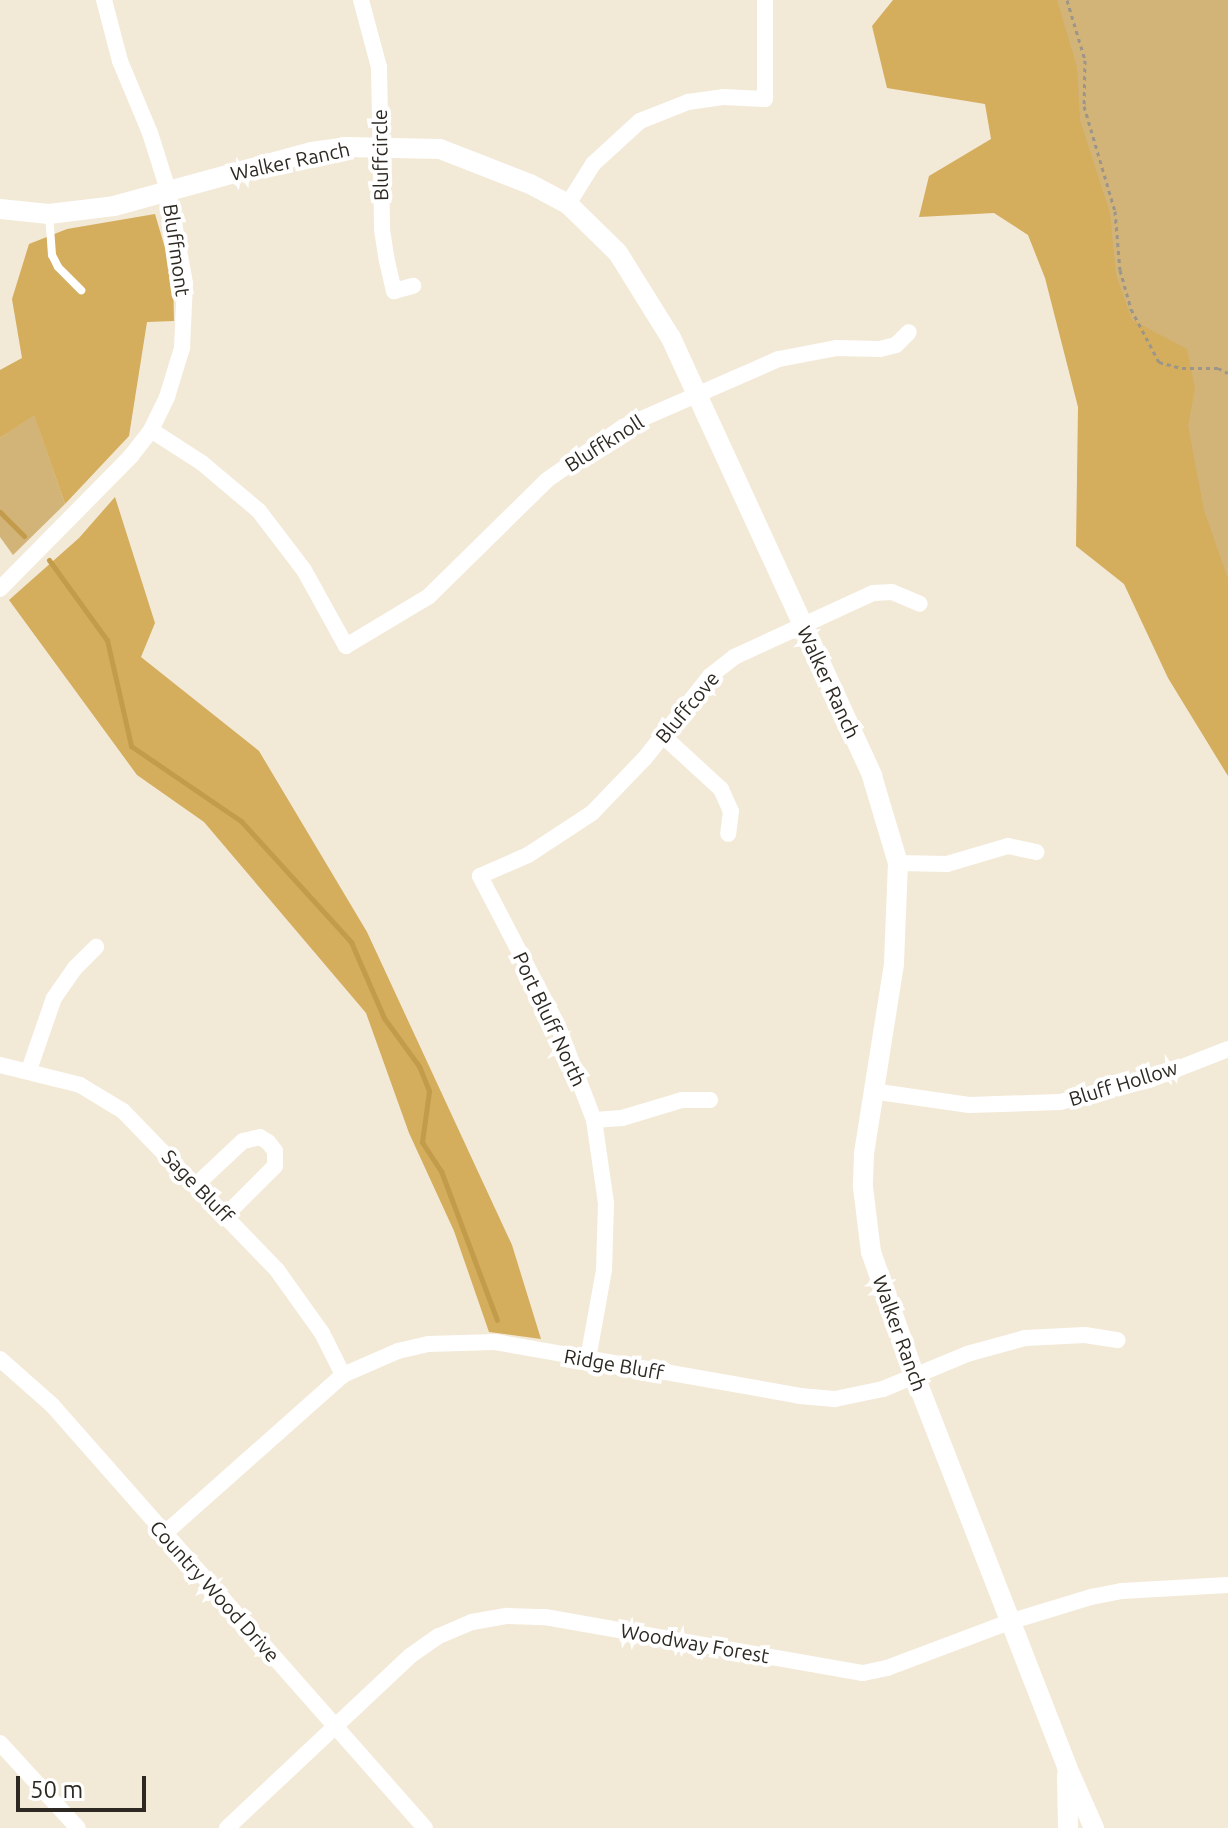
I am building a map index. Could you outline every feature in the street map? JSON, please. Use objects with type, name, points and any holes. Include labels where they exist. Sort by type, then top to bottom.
[{"type":"street","name":"Bluffmont","points":[[0,589],[131,456],[151,430],[176,373],[186,322],[185,283],[168,190],[150,133],[120,61],[104,0]]},
{"type":"street","name":"Bluffcircle","points":[[361,0],[379,67],[379,146],[387,261],[394,291],[413,286]]},
{"type":"street","points":[[568,204],[601,155],[640,121],[688,102],[723,97],[765,99],[765,0]]},
{"type":"street","name":"Walker Ranch","points":[[0,209],[49,214],[114,206],[312,152],[379,146],[440,149],[530,184],[568,204],[618,253],[671,338],[872,776],[898,863],[894,964],[864,1154],[866,1220],[880,1283],[914,1374],[1067,1767],[1094,1828]]},
{"type":"street","name":"Bluffknoll","points":[[151,430],[202,463],[259,511],[304,570],[346,646],[428,597],[547,480],[623,427],[779,359],[836,348],[880,349],[896,345],[909,332]]},
{"type":"street","name":"Bluffcove","points":[[480,876],[528,855],[592,813],[620,787],[693,695],[721,666],[873,593],[892,592],[920,604]]},
{"type":"street","points":[[662,735],[721,789],[731,811],[728,834]]},
{"type":"street","points":[[898,863],[947,864],[1008,846],[1036,852]]},
{"type":"street","name":"Port Bluff North","points":[[480,876],[558,1026],[594,1120],[606,1203],[604,1270],[588,1359]]},
{"type":"street","points":[[29,1070],[54,998],[75,968],[96,947]]},
{"type":"street","name":"Bluff Hollow","points":[[872,1091],[969,1105],[1060,1102],[1134,1084],[1228,1049]]},
{"type":"street","name":"Sage Bluff","points":[[0,1065],[80,1085],[123,1111],[227,1214],[301,1301],[343,1375]]},
{"type":"street","points":[[594,1120],[622,1118],[682,1100],[710,1100]]},
{"type":"street","points":[[197,1184],[243,1141],[260,1137],[268,1142],[275,1151],[275,1166],[227,1214]]},
{"type":"street","name":"Ridge Bluff","points":[[164,1534],[343,1375],[398,1351],[450,1341],[495,1342],[800,1396],[835,1399],[883,1389],[967,1354],[1025,1338],[1085,1335],[1118,1340]]},
{"type":"street","name":"Country Wood Drive","points":[[0,1359],[52,1405],[425,1828]]},
{"type":"street","name":"Woodway Forest","points":[[227,1828],[424,1645],[455,1628],[489,1618],[545,1617],[863,1673],[887,1668],[1012,1621],[1122,1591],[1228,1585]]},
{"type":"street","points":[[0,1743],[78,1828]]},
{"type":"street","name":"Walker Ranch","points":[[1067,1767],[1068,1828]]},
{"type":"lane","points":[[49,214],[52,255],[58,267],[81,290]]},
{"type":"path","points":[[1067,0],[1085,60],[1084,106],[1115,211],[1120,270],[1131,309],[1159,362],[1182,368],[1218,368],[1228,373]]},
{"type":"shaded area","points":[[893,0],[1057,0],[1077,67],[1080,120],[1110,213],[1116,275],[1132,320],[1187,349],[1195,388],[1188,426],[1204,510],[1228,579],[1228,776],[1168,678],[1124,584],[1076,546],[1078,407],[1045,278],[1028,235],[994,213],[919,217],[929,176],[991,139],[985,104],[887,88],[872,26]]},
{"type":"shaded area","points":[[1015,0],[1228,0],[1228,612]]},
{"type":"shaded area","points":[[155,214],[173,275],[174,321],[147,322],[129,436],[65,504],[34,415],[0,438],[0,370],[22,358],[12,299],[29,244],[67,229]]},
{"type":"shaded area","points":[[34,414],[65,504],[13,555],[0,537],[0,438]]},
{"type":"shaded area","points":[[115,497],[155,623],[141,657],[259,751],[367,932],[512,1245],[541,1339],[489,1332],[454,1231],[409,1133],[366,1013],[204,822],[137,775],[9,600],[79,538]]},
{"type":"waterway","points":[[0,512],[24,536]]},
{"type":"waterway","points":[[49,560],[107,640],[131,746],[241,821],[351,942],[384,1018],[419,1066],[429,1091],[422,1142],[441,1171],[497,1320]]}]
